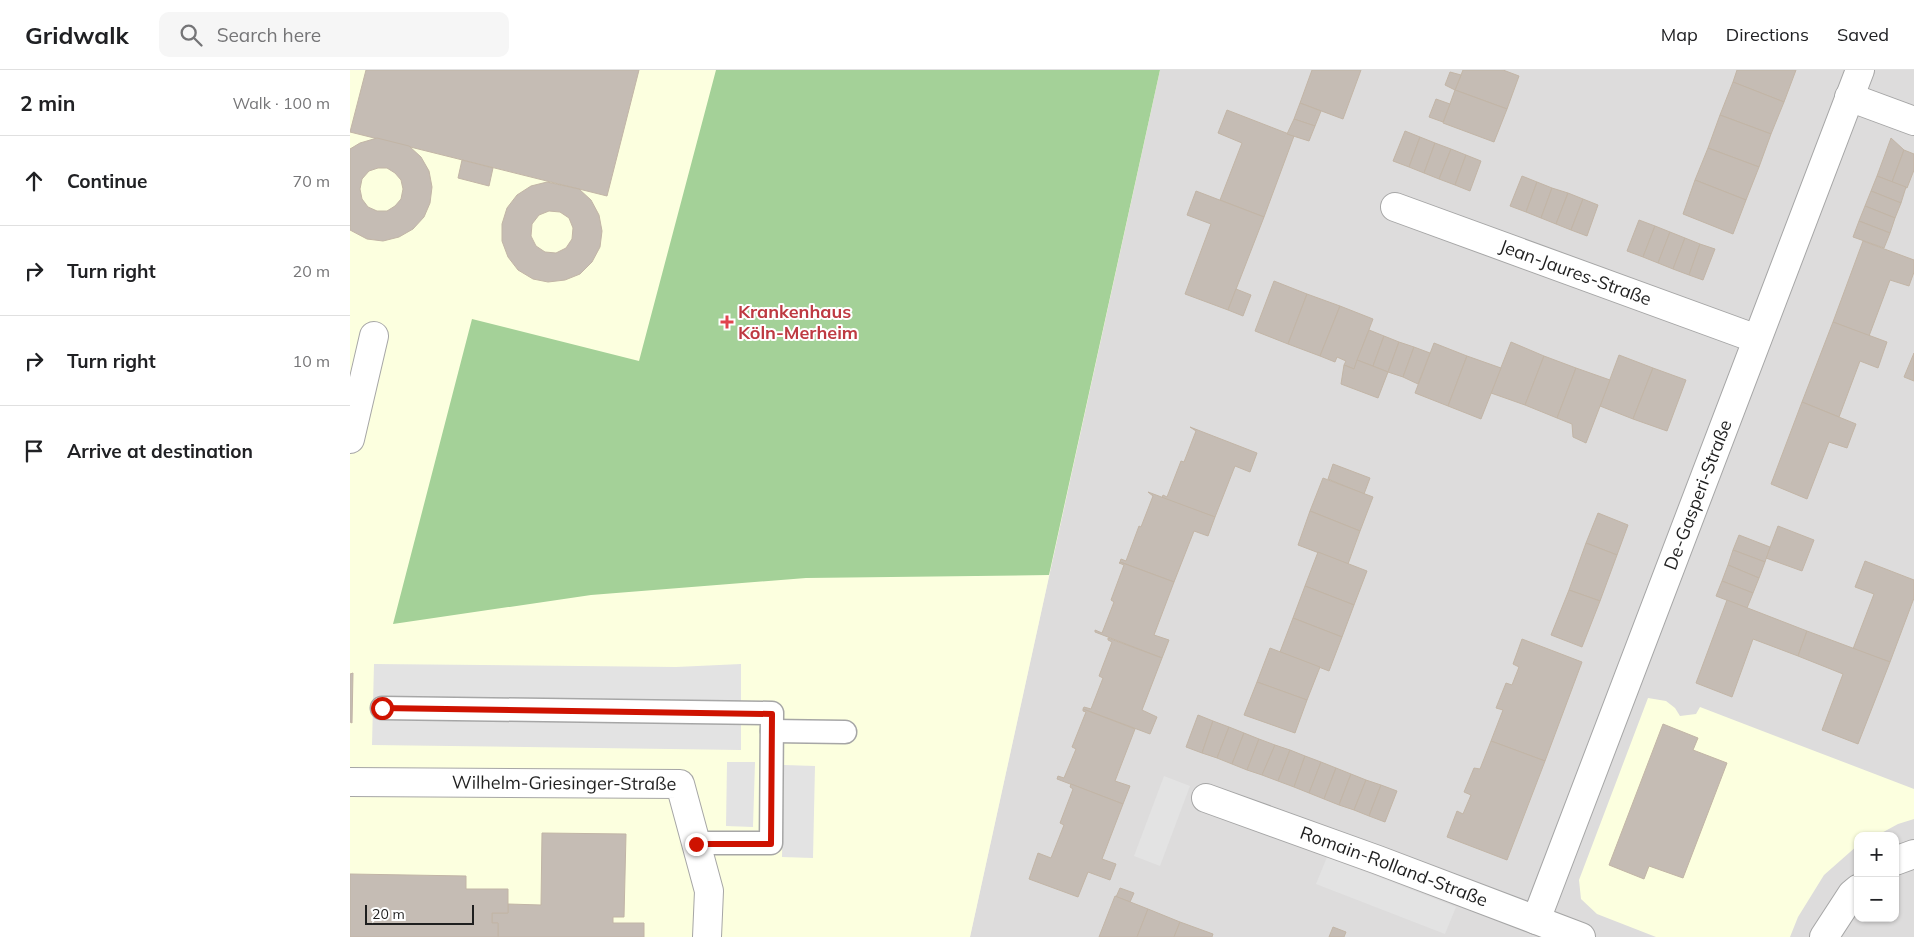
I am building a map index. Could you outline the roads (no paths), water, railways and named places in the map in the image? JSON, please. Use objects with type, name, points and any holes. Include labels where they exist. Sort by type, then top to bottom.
[{"type":"street","name":"De-Gasperi-Straße","points":[[1536,920],[1860,70]]},
{"type":"street","points":[[1849,97],[1914,121]]},
{"type":"street","name":"Jean-Jaures-Straße","points":[[1395,207],[1757,339]]},
{"type":"street","points":[[350,439],[374,336]]},
{"type":"street","name":"Wilhelm-Griesinger-Straße","points":[[350,782],[680,784],[709,891],[707,937]]},
{"type":"street","name":"Romain-Rolland-Straße","points":[[1206,798],[1378,860],[1581,937]]},
{"type":"street","points":[[1899,860],[1914,854]]},
{"type":"street","points":[[1824,937],[1854,892]]},
{"type":"lane","points":[[382,708],[772,714],[771,844],[696,844]]},
{"type":"lane","points":[[772,731],[845,732]]},
{"type":"place","name":"Krankenhaus Köln-Merheim","points":[[727,322]]}]
